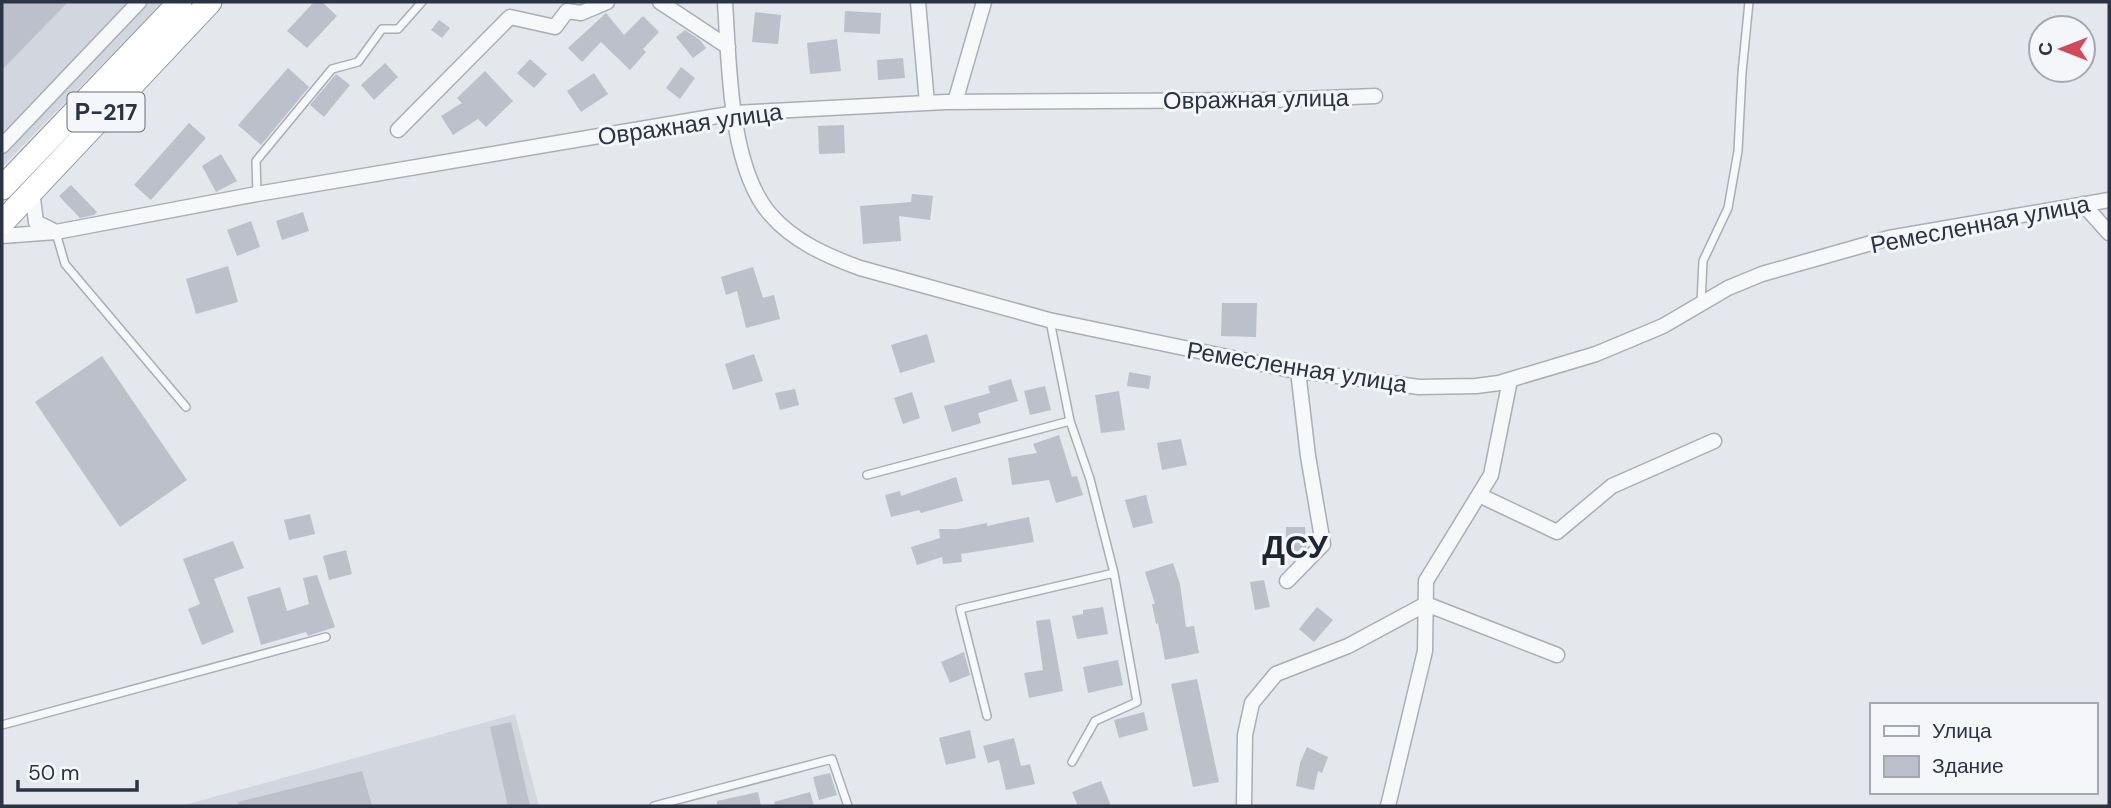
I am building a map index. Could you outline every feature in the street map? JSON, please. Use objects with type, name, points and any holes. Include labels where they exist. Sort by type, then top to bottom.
[{"type":"highway","points":[[2,188],[180,2]]},
{"type":"highway","name":"Р-217","points":[[2,223],[210,2]]},
{"type":"street","points":[[2,146],[139,2]]},
{"type":"street","points":[[398,130],[510,17],[555,27],[567,11],[581,13],[607,2]]},
{"type":"street","points":[[660,2],[728,47]]},
{"type":"street","name":"Ремесленная улица","points":[[725,2],[734,106],[745,165],[754,189],[769,213],[788,232],[830,258],[1049,320],[1298,371],[1419,387],[1476,386],[1510,380],[1596,354],[1664,326],[1701,302],[1762,274],[1889,238],[2109,200]]},
{"type":"street","points":[[918,2],[927,103]]},
{"type":"street","points":[[955,102],[984,2]]},
{"type":"street","name":"Овражная улица","points":[[2,236],[55,232],[734,106],[1275,100],[1375,96]]},
{"type":"street","points":[[32,191],[36,222],[55,232]]},
{"type":"street","points":[[2083,204],[2109,233]]},
{"type":"street","points":[[1287,581],[1323,544],[1308,456],[1298,371]]},
{"type":"street","points":[[1388,806],[1425,651],[1426,582],[1491,475],[1510,380]]},
{"type":"street","points":[[1479,495],[1557,532],[1612,486],[1714,440]]},
{"type":"street","points":[[1244,806],[1245,735],[1252,703],[1276,674],[1348,646],[1426,604],[1558,655]]},
{"type":"lane","points":[[257,194],[256,161],[332,69],[358,62],[382,29],[398,29],[422,2]]},
{"type":"lane","points":[[1701,302],[1703,261],[1728,208],[1738,151],[1749,2]]},
{"type":"lane","points":[[55,232],[65,264],[186,407]]},
{"type":"lane","points":[[1049,320],[1070,421],[1090,479],[1114,572],[1137,702],[1095,721],[1072,762]]},
{"type":"lane","points":[[867,475],[1070,421]]},
{"type":"lane","points":[[987,716],[960,608],[1114,572]]},
{"type":"lane","points":[[2,725],[326,636]]},
{"type":"lane","points":[[654,806],[832,759],[848,806]]},
{"type":"shaded area","points":[[2,2],[163,2],[2,167]]},
{"type":"shaded area","points":[[515,714],[539,806],[181,806]]},
{"type":"building","points":[[2,2],[68,2],[2,70]]},
{"type":"building","points":[[314,2],[322,2],[337,16],[307,48],[287,31]]},
{"type":"building","points":[[845,11],[881,13],[880,34],[844,32]]},
{"type":"building","points":[[755,12],[781,15],[778,44],[752,42]]},
{"type":"building","points":[[606,13],[624,35],[643,16],[659,32],[643,49],[646,52],[630,70],[601,42],[582,62],[568,48]]},
{"type":"building","points":[[439,20],[450,28],[442,38],[431,30]]},
{"type":"building","points":[[685,30],[700,40],[706,48],[693,58],[676,37]]},
{"type":"building","points":[[837,39],[841,71],[810,74],[807,43]]},
{"type":"building","points":[[903,58],[905,78],[878,80],[877,60]]},
{"type":"building","points":[[530,59],[547,74],[534,88],[517,73]]},
{"type":"building","points":[[385,63],[398,77],[374,100],[361,85]]},
{"type":"building","points":[[681,67],[695,78],[680,99],[666,88]]},
{"type":"building","points":[[288,68],[309,87],[261,145],[238,125]]},
{"type":"building","points":[[485,71],[513,101],[486,127],[478,119],[453,135],[441,116],[462,103],[457,98]]},
{"type":"building","points":[[594,73],[608,94],[581,112],[567,91]]},
{"type":"building","points":[[336,74],[350,85],[324,117],[310,105]]},
{"type":"building","points":[[189,123],[206,138],[151,200],[134,185]]},
{"type":"building","points":[[844,125],[845,153],[819,154],[818,126]]},
{"type":"building","points":[[221,154],[237,181],[216,192],[202,166]]},
{"type":"building","points":[[71,185],[97,212],[94,215],[80,218],[59,196]]},
{"type":"building","points":[[912,194],[933,196],[930,220],[899,216],[901,241],[863,244],[860,206],[911,202]]},
{"type":"building","points":[[303,212],[309,231],[282,240],[276,221]]},
{"type":"building","points":[[251,221],[260,247],[237,256],[227,230]]},
{"type":"building","points":[[228,266],[238,302],[196,314],[186,279]]},
{"type":"building","points":[[753,267],[763,298],[774,295],[780,319],[746,328],[737,291],[726,295],[721,277]]},
{"type":"building","points":[[1222,303],[1257,303],[1256,337],[1221,336]]},
{"type":"building","points":[[927,334],[935,362],[900,373],[891,345]]},
{"type":"building","points":[[754,354],[763,381],[733,390],[725,364]]},
{"type":"building","points":[[102,356],[187,480],[120,527],[35,402]]},
{"type":"building","points":[[1129,372],[1151,376],[1149,389],[1127,386]]},
{"type":"building","points":[[1011,379],[1018,401],[978,413],[981,423],[952,432],[944,406],[990,393],[988,386]]},
{"type":"building","points":[[1045,386],[1051,410],[1030,415],[1024,391]]},
{"type":"building","points":[[795,389],[799,405],[780,410],[775,393]]},
{"type":"building","points":[[1119,391],[1125,430],[1101,433],[1095,395]]},
{"type":"building","points":[[912,392],[920,418],[903,424],[894,398]]},
{"type":"building","points":[[1059,435],[1072,477],[1077,476],[1083,495],[1056,503],[1049,480],[1012,485],[1008,458],[1037,453],[1033,444]]},
{"type":"building","points":[[1181,439],[1187,465],[1162,470],[1157,443]]},
{"type":"building","points":[[956,477],[963,501],[921,513],[919,510],[891,517],[885,495],[900,491],[901,496]]},
{"type":"building","points":[[1146,495],[1153,523],[1133,528],[1125,500]]},
{"type":"building","points":[[310,514],[315,534],[289,540],[284,520]]},
{"type":"building","points":[[1029,517],[1034,542],[961,554],[962,562],[943,564],[942,557],[917,565],[911,547],[940,538],[939,529],[958,529],[987,523],[987,526]]},
{"type":"building","points":[[1286,527],[1305,527],[1306,548],[1298,556],[1286,556]]},
{"type":"building","points":[[233,541],[244,568],[214,579],[234,632],[202,645],[188,609],[200,604],[183,559]]},
{"type":"building","points":[[346,550],[352,574],[329,580],[323,556]]},
{"type":"building","points":[[1173,563],[1180,584],[1186,627],[1194,626],[1199,653],[1165,660],[1152,604],[1155,604],[1145,572]]},
{"type":"building","points":[[317,575],[335,627],[308,636],[306,632],[261,645],[247,597],[280,587],[287,611],[309,604],[303,578]]},
{"type":"building","points":[[1264,580],[1270,607],[1255,610],[1250,582]]},
{"type":"building","points":[[1103,607],[1108,634],[1077,639],[1072,616],[1083,614],[1083,610]]},
{"type":"building","points":[[1317,607],[1333,620],[1314,642],[1299,629]]},
{"type":"building","points":[[1050,619],[1063,691],[1029,698],[1024,673],[1043,670],[1036,621]]},
{"type":"building","points":[[964,652],[970,675],[950,683],[941,662]]},
{"type":"building","points":[[1118,660],[1123,685],[1088,693],[1083,667]]},
{"type":"building","points":[[1197,679],[1219,782],[1193,787],[1171,684]]},
{"type":"building","points":[[1144,712],[1148,730],[1119,738],[1114,720]]},
{"type":"building","points":[[511,722],[530,806],[508,806],[490,727]]},
{"type":"building","points":[[970,730],[976,758],[946,765],[939,738]]},
{"type":"building","points":[[1014,738],[1021,766],[1030,764],[1035,784],[1006,790],[999,760],[988,763],[983,746]]},
{"type":"building","points":[[1307,747],[1328,757],[1322,773],[1318,771],[1314,790],[1296,786],[1300,763]]},
{"type":"building","points":[[362,771],[372,806],[239,806],[238,802]]},
{"type":"building","points":[[830,773],[837,795],[819,800],[813,777]]},
{"type":"building","points":[[1101,781],[1111,806],[1078,806],[1072,792]]},
{"type":"building","points":[[758,792],[761,806],[717,806],[717,801]]},
{"type":"building","points":[[810,792],[814,806],[775,806],[774,802]]},
{"type":"district","name":"ДСУ","points":[[1295,547]]}]
